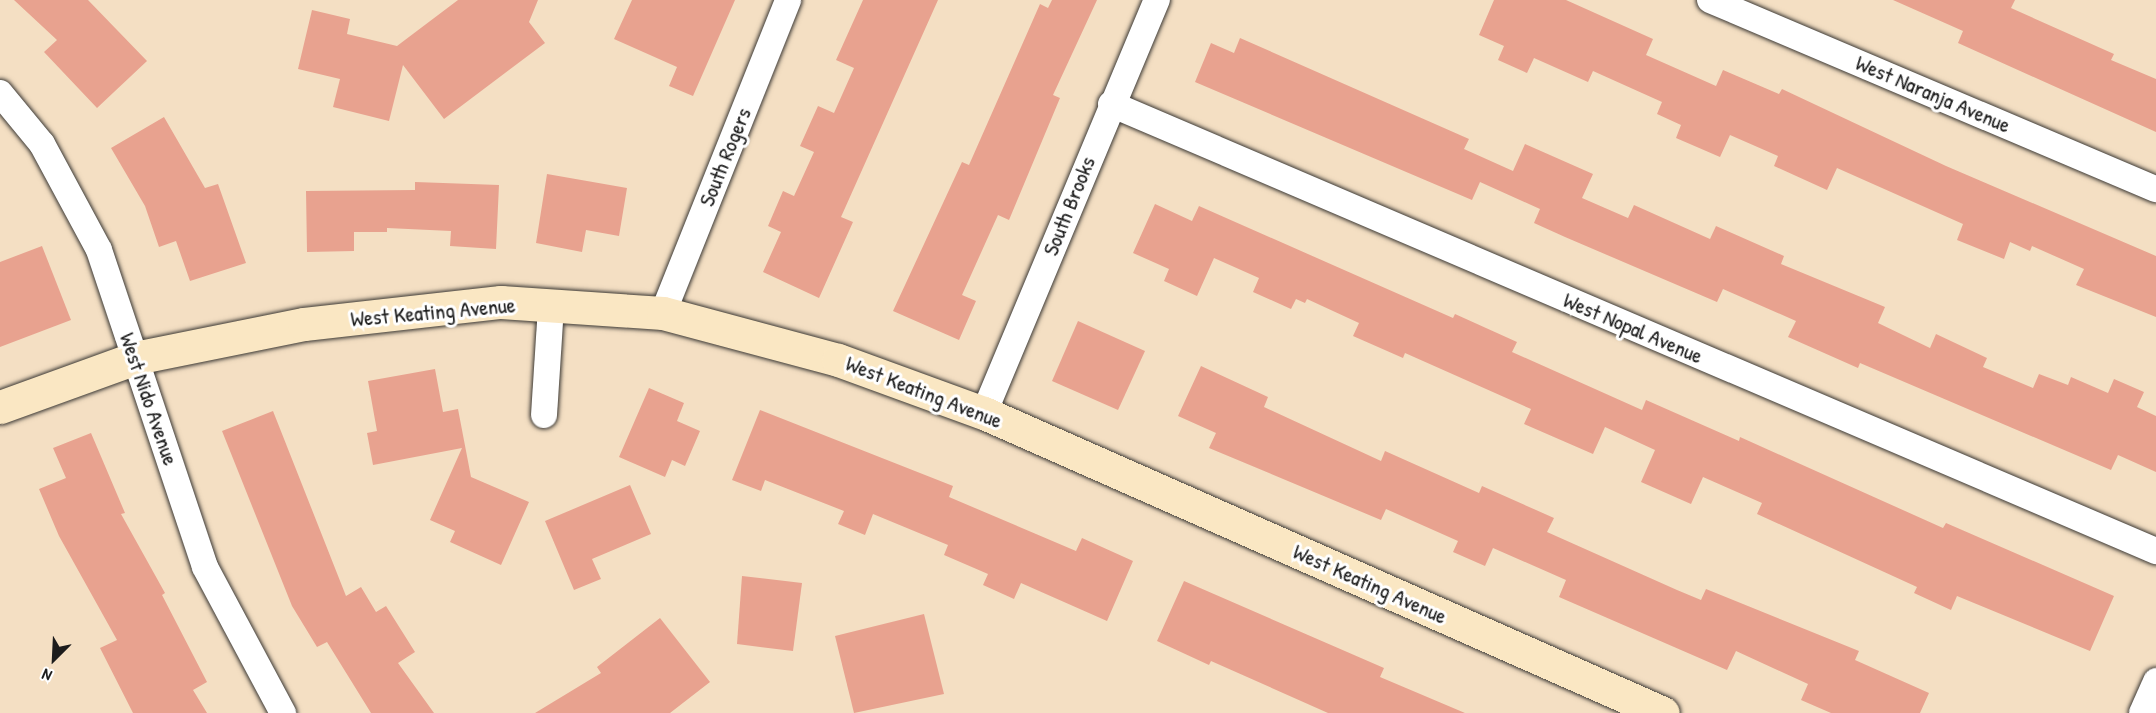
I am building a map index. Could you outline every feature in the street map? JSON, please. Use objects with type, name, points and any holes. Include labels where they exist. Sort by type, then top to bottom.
[{"type":"street","name":"South Rogers","points":[[663,313],[788,0]]},
{"type":"street","name":"South Brooks","points":[[984,413],[1110,104],[1157,0]]},
{"type":"street","name":"West Naranja Avenue","points":[[1710,0],[2156,189]]},
{"type":"street","name":"West Nido Avenue","points":[[0,93],[42,144],[99,250],[205,567],[283,713]]},
{"type":"street","name":"West Nopal Avenue","points":[[1110,104],[2156,551]]},
{"type":"street","name":"West Keating Avenue","points":[[0,407],[135,358],[304,324],[501,302],[663,313],[838,360],[984,413],[1663,713]]},
{"type":"street","points":[[544,415],[551,306]]},
{"type":"street","points":[[2142,713],[2156,681]]},
{"type":"building","points":[[14,0],[88,0],[147,61],[97,108],[44,52],[57,40]]},
{"type":"building","points":[[458,0],[538,0],[529,22],[545,43],[444,119],[403,65],[389,121],[333,107],[340,79],[298,69],[312,10],[350,19],[347,34],[397,46]]},
{"type":"building","points":[[632,0],[735,0],[693,96],[669,86],[677,67],[614,39]]},
{"type":"building","points":[[863,0],[938,0],[841,217],[853,222],[819,298],[763,272],[781,232],[768,226],[783,191],[794,196],[814,152],[800,146],[818,106],[834,113],[854,68],[836,60]]},
{"type":"building","points":[[1052,0],[1097,0],[1053,95],[1060,98],[1009,220],[998,215],[962,295],[976,301],[959,340],[893,311],[962,162],[969,165],[1040,4],[1048,8]]},
{"type":"building","points":[[1494,0],[1566,0],[1653,39],[1646,55],[1716,86],[1723,70],[1779,94],[1782,89],[1946,166],[2156,256],[2156,317],[2076,285],[2084,269],[2032,246],[2030,251],[2010,242],[2004,259],[1957,240],[1963,224],[1837,168],[1827,190],[1774,166],[1778,156],[1730,135],[1720,157],[1676,138],[1681,125],[1657,114],[1662,102],[1593,71],[1588,82],[1534,58],[1527,73],[1498,60],[1504,46],[1479,35]]},
{"type":"building","points":[[1893,0],[2015,0],[2011,8],[2114,54],[2111,60],[2156,79],[2156,132],[1958,43],[1963,31]]},
{"type":"building","points":[[1240,38],[1469,139],[1464,149],[1513,171],[1525,144],[1593,174],[1582,198],[1628,218],[1634,205],[1710,239],[1716,226],[1784,256],[1781,264],[1885,307],[1878,323],[1930,348],[1936,334],[1987,358],[1983,367],[2033,388],[2039,374],[2068,385],[2071,377],[2108,393],[2114,379],[2144,392],[2137,407],[2156,416],[2156,472],[2118,455],[2111,470],[1860,363],[1858,368],[1788,337],[1796,321],[1723,289],[1717,302],[1565,237],[1534,223],[1540,209],[1480,182],[1472,200],[1195,82],[1211,43],[1234,53]]},
{"type":"building","points":[[164,117],[205,188],[218,184],[246,263],[190,281],[176,241],[159,247],[145,206],[111,148]]},
{"type":"building","points":[[547,174],[627,188],[619,236],[586,230],[582,252],[536,243]]},
{"type":"building","points":[[415,182],[499,185],[496,249],[450,246],[451,231],[387,228],[387,232],[354,232],[354,251],[307,252],[306,191],[415,190]]},
{"type":"building","points":[[1155,204],[1192,221],[1199,206],[1453,318],[1455,314],[1517,342],[1512,352],[1642,410],[1646,400],[1739,441],[1740,437],[1943,528],[1946,523],[2114,596],[2090,651],[1957,596],[1951,610],[1914,593],[1917,587],[1757,514],[1762,503],[1703,477],[1691,504],[1641,482],[1655,450],[1605,427],[1593,454],[1524,424],[1531,409],[1405,353],[1403,358],[1353,336],[1359,323],[1307,299],[1305,303],[1296,299],[1291,309],[1253,292],[1259,278],[1214,258],[1197,296],[1164,281],[1169,269],[1133,253]]},
{"type":"building","points":[[42,246],[71,320],[0,347],[0,262]]},
{"type":"building","points":[[1078,321],[1145,351],[1118,410],[1052,381]]},
{"type":"building","points":[[1201,366],[1268,397],[1264,407],[1381,461],[1385,451],[1479,493],[1482,486],[1554,518],[1547,532],[1677,590],[1701,600],[1706,589],[1859,651],[1855,660],[1929,693],[1920,713],[1831,713],[1801,700],[1808,684],[1736,651],[1727,670],[1559,597],[1566,580],[1493,548],[1485,566],[1453,552],[1458,541],[1386,509],[1381,520],[1209,448],[1216,433],[1178,416]]},
{"type":"building","points":[[435,369],[443,412],[458,409],[471,477],[529,502],[501,565],[450,542],[455,531],[430,520],[462,448],[373,465],[367,433],[377,431],[368,381]]},
{"type":"building","points":[[649,388],[684,403],[677,421],[700,431],[685,466],[672,460],[665,477],[619,457]]},
{"type":"building","points":[[760,410],[953,486],[949,497],[1076,551],[1082,538],[1133,561],[1107,621],[1021,583],[1014,599],[983,585],[988,574],[944,555],[948,545],[873,514],[865,535],[838,524],[844,511],[765,480],[761,491],[732,480]]},
{"type":"building","points":[[273,411],[346,596],[361,587],[376,612],[386,606],[415,652],[398,663],[434,713],[371,713],[327,642],[317,647],[292,606],[222,431]]},
{"type":"building","points":[[91,433],[125,513],[121,514],[165,593],[162,595],[207,682],[193,690],[207,713],[133,713],[100,648],[117,640],[59,536],[39,489],[66,478],[53,448]]},
{"type":"building","points":[[630,485],[651,534],[592,559],[601,579],[574,590],[545,521]]},
{"type":"building","points":[[742,576],[802,583],[793,651],[737,644]]},
{"type":"building","points":[[1184,581],[1384,668],[1380,677],[1465,713],[1328,713],[1211,661],[1209,665],[1157,641]]},
{"type":"building","points":[[924,614],[944,694],[854,713],[835,636]]},
{"type":"building","points":[[660,618],[710,682],[670,713],[535,713],[601,673],[597,667]]}]
